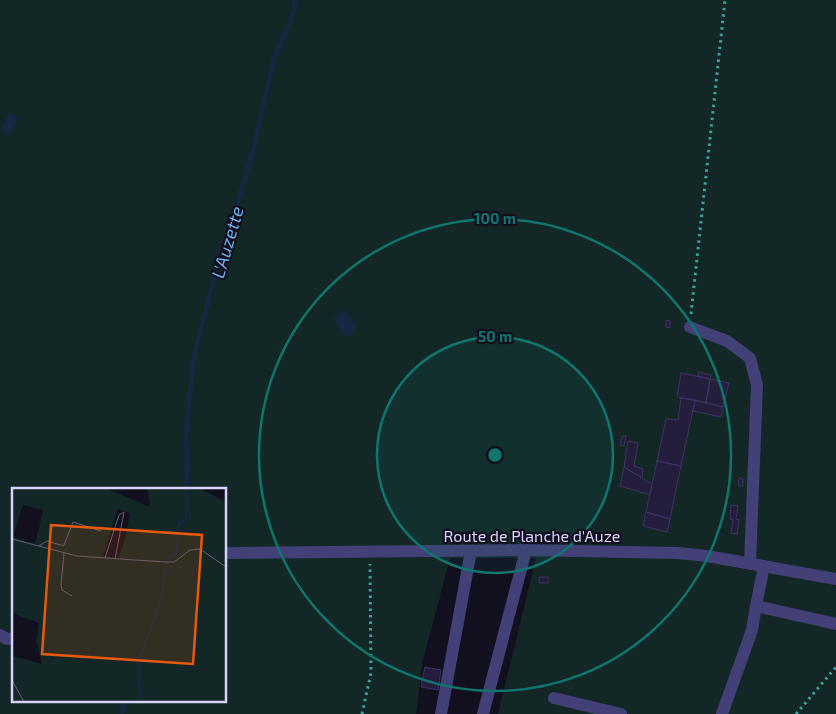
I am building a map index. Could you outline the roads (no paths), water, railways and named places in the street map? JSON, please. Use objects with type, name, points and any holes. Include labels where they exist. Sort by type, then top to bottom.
[{"type":"street","points":[[690,327],[727,341],[750,358],[757,385],[750,563]]},
{"type":"street","points":[[483,714],[526,550]]},
{"type":"street","name":"Route de Planche d'Auze","points":[[226,552],[526,550],[677,553],[750,563],[836,579]]},
{"type":"street","points":[[441,714],[471,551]]},
{"type":"street","points":[[722,714],[752,630],[764,566]]},
{"type":"street","points":[[756,606],[836,624]]},
{"type":"street","points":[[0,635],[7,639],[12,639]]},
{"type":"street","points":[[554,698],[621,714]]},
{"type":"water","points":[[9,111],[18,118],[9,134],[1,130]]},
{"type":"water","points":[[344,309],[357,326],[355,332],[346,337],[332,319]]},
{"type":"waterway","name":"L'Auzette","points":[[187,488],[186,432],[194,356],[212,286],[252,155],[274,59],[293,14],[295,0]]},
{"type":"waterway","name":"L'Auzette","points":[[122,714],[123,702]]}]
